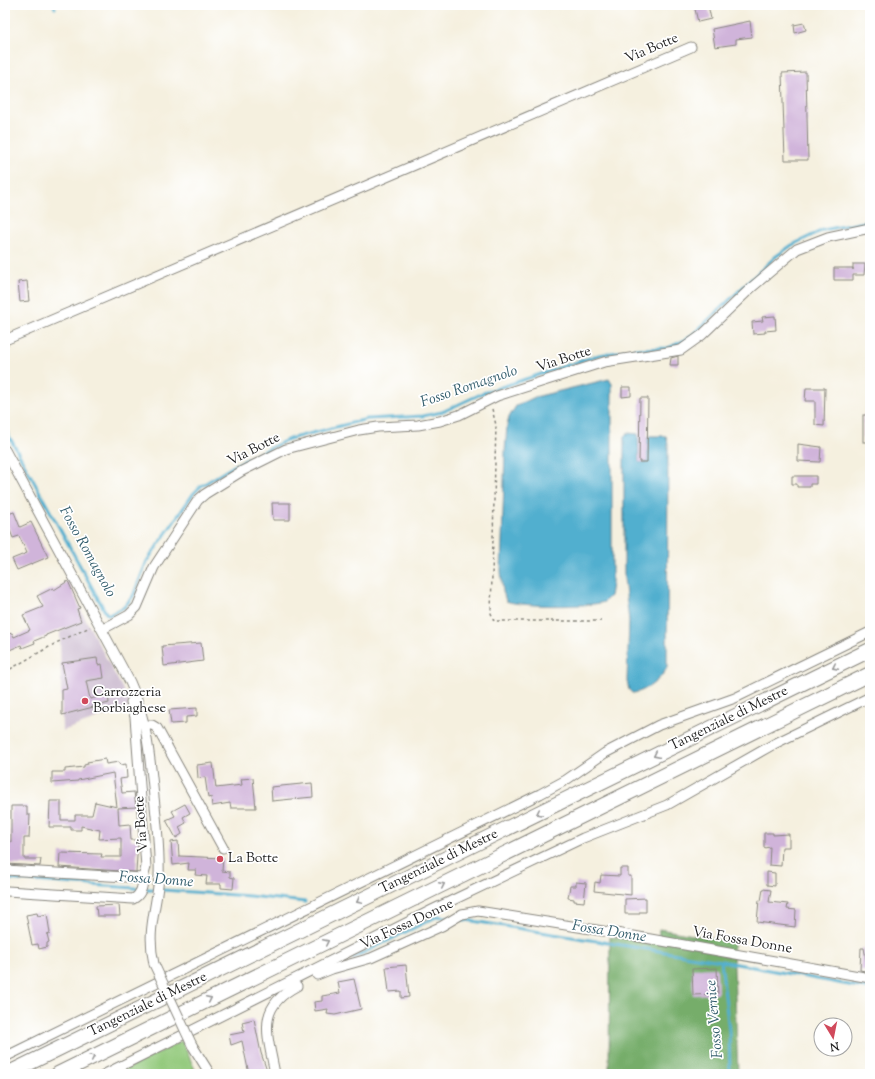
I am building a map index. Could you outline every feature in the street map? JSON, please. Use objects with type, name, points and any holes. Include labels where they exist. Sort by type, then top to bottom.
[{"type":"highway","name":"Tangenziale di Mestre","points":[[7,1074],[870,650]]},
{"type":"highway","name":"Tangenziale di Mestre","points":[[58,1074],[870,674]]},
{"type":"street","name":"Via Botte","points":[[5,340],[691,47]]},
{"type":"street","name":"Via Botte","points":[[101,626],[129,615],[137,607],[154,568],[198,500],[242,471],[273,454],[298,445],[366,429],[418,425],[440,421],[459,415],[487,400],[604,362],[681,350],[702,335],[751,288],[797,249],[828,237],[870,228]]},
{"type":"street","name":"Via Botte","points":[[5,450],[101,626],[137,696],[146,726],[157,837],[158,884],[150,933],[150,948],[154,964],[192,1045],[210,1074]]},
{"type":"street","points":[[5,1057],[540,794],[566,780],[605,753],[660,725],[735,698],[870,632]]},
{"type":"street","name":"Via Botte","points":[[7,891],[126,900],[133,899],[140,894],[146,867],[135,717],[131,702],[137,696]]},
{"type":"street","points":[[105,1074],[432,910],[583,838],[668,805],[774,744],[870,697]]},
{"type":"street","points":[[146,726],[152,725],[157,728],[223,848]]},
{"type":"street","points":[[5,870],[96,874],[143,881]]},
{"type":"street","name":"Via Fossa Donne","points":[[275,1074],[269,1040],[268,1014],[277,999],[284,993],[318,974],[332,969],[359,963],[442,926],[462,914],[478,911],[628,934],[870,978]]},
{"type":"path","points":[[487,400],[493,412],[496,425],[490,613],[494,621],[601,621]]},
{"type":"path","points":[[5,672],[56,642],[101,626]]},
{"type":"shaded area","points":[[79,607],[128,699],[129,707],[62,731],[60,632],[65,629]]},
{"type":"green space","points":[[659,929],[733,942],[738,1074],[609,1074],[610,937],[658,942]]},
{"type":"green space","points":[[182,1041],[197,1074],[116,1074]]},
{"type":"water","points":[[609,379],[612,384],[612,584],[610,596],[604,602],[584,605],[540,605],[506,601],[503,591],[501,571],[505,452],[509,417],[516,406],[535,397]]},
{"type":"water","points":[[627,433],[638,434],[639,462],[647,462],[647,441],[649,436],[666,436],[668,444],[667,667],[662,676],[647,688],[632,693],[629,690],[627,681],[629,621],[624,578],[624,437]]},
{"type":"building","points":[[694,5],[708,5],[711,19],[698,22]]},
{"type":"building","points":[[750,21],[752,37],[736,39],[736,44],[715,47],[712,29]]},
{"type":"building","points":[[804,23],[806,30],[795,33],[794,25]]},
{"type":"building","points":[[806,72],[808,160],[785,160],[782,73]]},
{"type":"building","points":[[853,264],[865,264],[864,275],[853,275],[853,280],[834,280],[834,268],[853,268]]},
{"type":"building","points":[[27,281],[29,301],[20,302],[18,282]]},
{"type":"building","points":[[775,316],[776,330],[753,334],[752,322],[763,321],[762,317]]},
{"type":"building","points":[[678,356],[678,365],[670,365],[671,358]]},
{"type":"building","points":[[622,387],[631,387],[631,396],[622,397]]},
{"type":"building","points":[[806,388],[825,388],[824,426],[815,425],[815,401],[805,401]]},
{"type":"building","points":[[640,398],[648,398],[647,462],[639,462]]},
{"type":"building","points":[[863,415],[870,415],[870,442],[863,442]]},
{"type":"building","points":[[798,444],[821,447],[820,462],[798,461]]},
{"type":"building","points":[[792,476],[816,476],[816,484],[810,484],[810,487],[797,487],[797,484],[792,484]]},
{"type":"building","points":[[272,503],[290,503],[290,520],[273,520]]},
{"type":"building","points":[[14,512],[20,527],[31,522],[48,557],[17,570],[12,559],[27,553],[19,536],[13,538],[5,518],[5,515]]},
{"type":"building","points":[[68,581],[80,608],[77,609],[81,621],[46,635],[34,641],[35,643],[22,648],[21,645],[5,652],[5,635],[12,633],[14,637],[30,630],[23,615],[43,607],[37,596],[53,588],[54,590]]},
{"type":"building","points":[[201,643],[203,661],[164,666],[162,646]]},
{"type":"building","points":[[97,658],[98,665],[102,664],[104,678],[86,681],[90,699],[108,695],[109,703],[62,715],[62,690],[67,689],[62,663]]},
{"type":"building","points":[[197,708],[197,716],[186,717],[186,723],[171,724],[169,710]]},
{"type":"building","points":[[105,759],[106,764],[119,762],[120,765],[126,764],[127,778],[120,779],[122,793],[134,792],[136,807],[118,808],[119,825],[130,824],[131,840],[138,840],[136,872],[59,867],[60,853],[102,854],[101,857],[121,857],[121,838],[99,839],[100,830],[81,826],[81,830],[71,830],[71,827],[49,827],[50,801],[61,801],[61,820],[75,820],[75,815],[92,815],[95,802],[117,807],[113,773],[78,781],[52,783],[52,772],[65,772],[65,769],[84,767],[84,765],[88,764],[87,762]]},
{"type":"building","points":[[213,763],[216,788],[242,785],[241,779],[253,778],[256,808],[231,808],[230,803],[212,806],[211,797],[208,798],[205,777],[198,778],[197,765]]},
{"type":"building","points":[[312,783],[313,797],[272,801],[271,787]]},
{"type":"building","points":[[185,804],[190,813],[183,817],[186,823],[179,827],[182,834],[176,838],[166,820],[175,816],[172,811]]},
{"type":"building","points":[[11,806],[27,806],[27,815],[30,815],[29,838],[24,838],[24,859],[41,859],[40,866],[6,864],[7,842],[11,842]]},
{"type":"building","points":[[764,833],[773,833],[773,835],[789,834],[789,847],[782,847],[781,866],[769,865],[770,847],[764,848]]},
{"type":"building","points":[[178,841],[179,856],[223,858],[222,871],[230,872],[230,877],[234,878],[233,889],[221,888],[221,884],[206,884],[207,876],[195,875],[196,870],[188,870],[189,863],[173,865],[171,842]]},
{"type":"building","points":[[620,868],[628,868],[628,876],[631,876],[631,895],[594,891],[595,882],[600,883],[601,875],[620,876]]},
{"type":"building","points":[[767,872],[775,873],[775,886],[767,885]]},
{"type":"building","points":[[576,882],[586,883],[584,902],[574,901],[574,899],[568,898],[570,886],[576,886]]},
{"type":"building","points":[[763,889],[771,890],[769,902],[788,904],[787,909],[796,910],[795,927],[757,922],[759,900],[761,901]]},
{"type":"building","points":[[646,898],[646,912],[639,912],[639,914],[625,914],[625,899]]},
{"type":"building","points":[[119,905],[120,916],[97,916],[96,906]]},
{"type":"building","points":[[37,913],[38,916],[47,914],[50,933],[47,934],[49,942],[47,943],[47,947],[39,949],[38,944],[32,945],[26,915]]},
{"type":"building","points":[[861,948],[864,948],[867,964],[870,964],[870,972],[860,970]]},
{"type":"building","points":[[406,965],[409,997],[401,998],[401,991],[389,992],[386,967]]},
{"type":"building","points":[[717,968],[718,994],[693,995],[692,969]]},
{"type":"building","points":[[354,979],[361,1009],[335,1015],[327,1014],[328,1009],[315,1011],[314,1002],[322,1001],[322,996],[340,993],[338,982]]},
{"type":"building","points":[[254,1019],[261,1053],[268,1074],[249,1074],[242,1041],[231,1045],[229,1035],[244,1032],[242,1022]]},
{"type":"waterway","name":"Fosso Romagnolo","points":[[5,429],[106,613],[109,615],[124,607],[133,596],[147,561],[193,494],[201,486],[237,464],[289,439],[367,419],[423,416],[442,412],[483,393],[599,355],[637,349],[668,348],[689,338],[775,257],[792,245],[823,230],[870,221]]},
{"type":"waterway","name":"Fossa Donne","points":[[5,879],[249,896],[305,902]]},
{"type":"waterway","name":"Fossa Donne","points":[[353,958],[438,916],[450,918]]},
{"type":"waterway","name":"Fossa Donne","points":[[460,919],[721,961],[870,989]]},
{"type":"waterway","name":"Fosso Vernice","points":[[721,961],[729,1031],[730,1074]]},
{"type":"place","name":"Carrozzeria Borbiaghese","points":[[85,701]]},
{"type":"place","name":"La Botte","points":[[220,859]]}]
